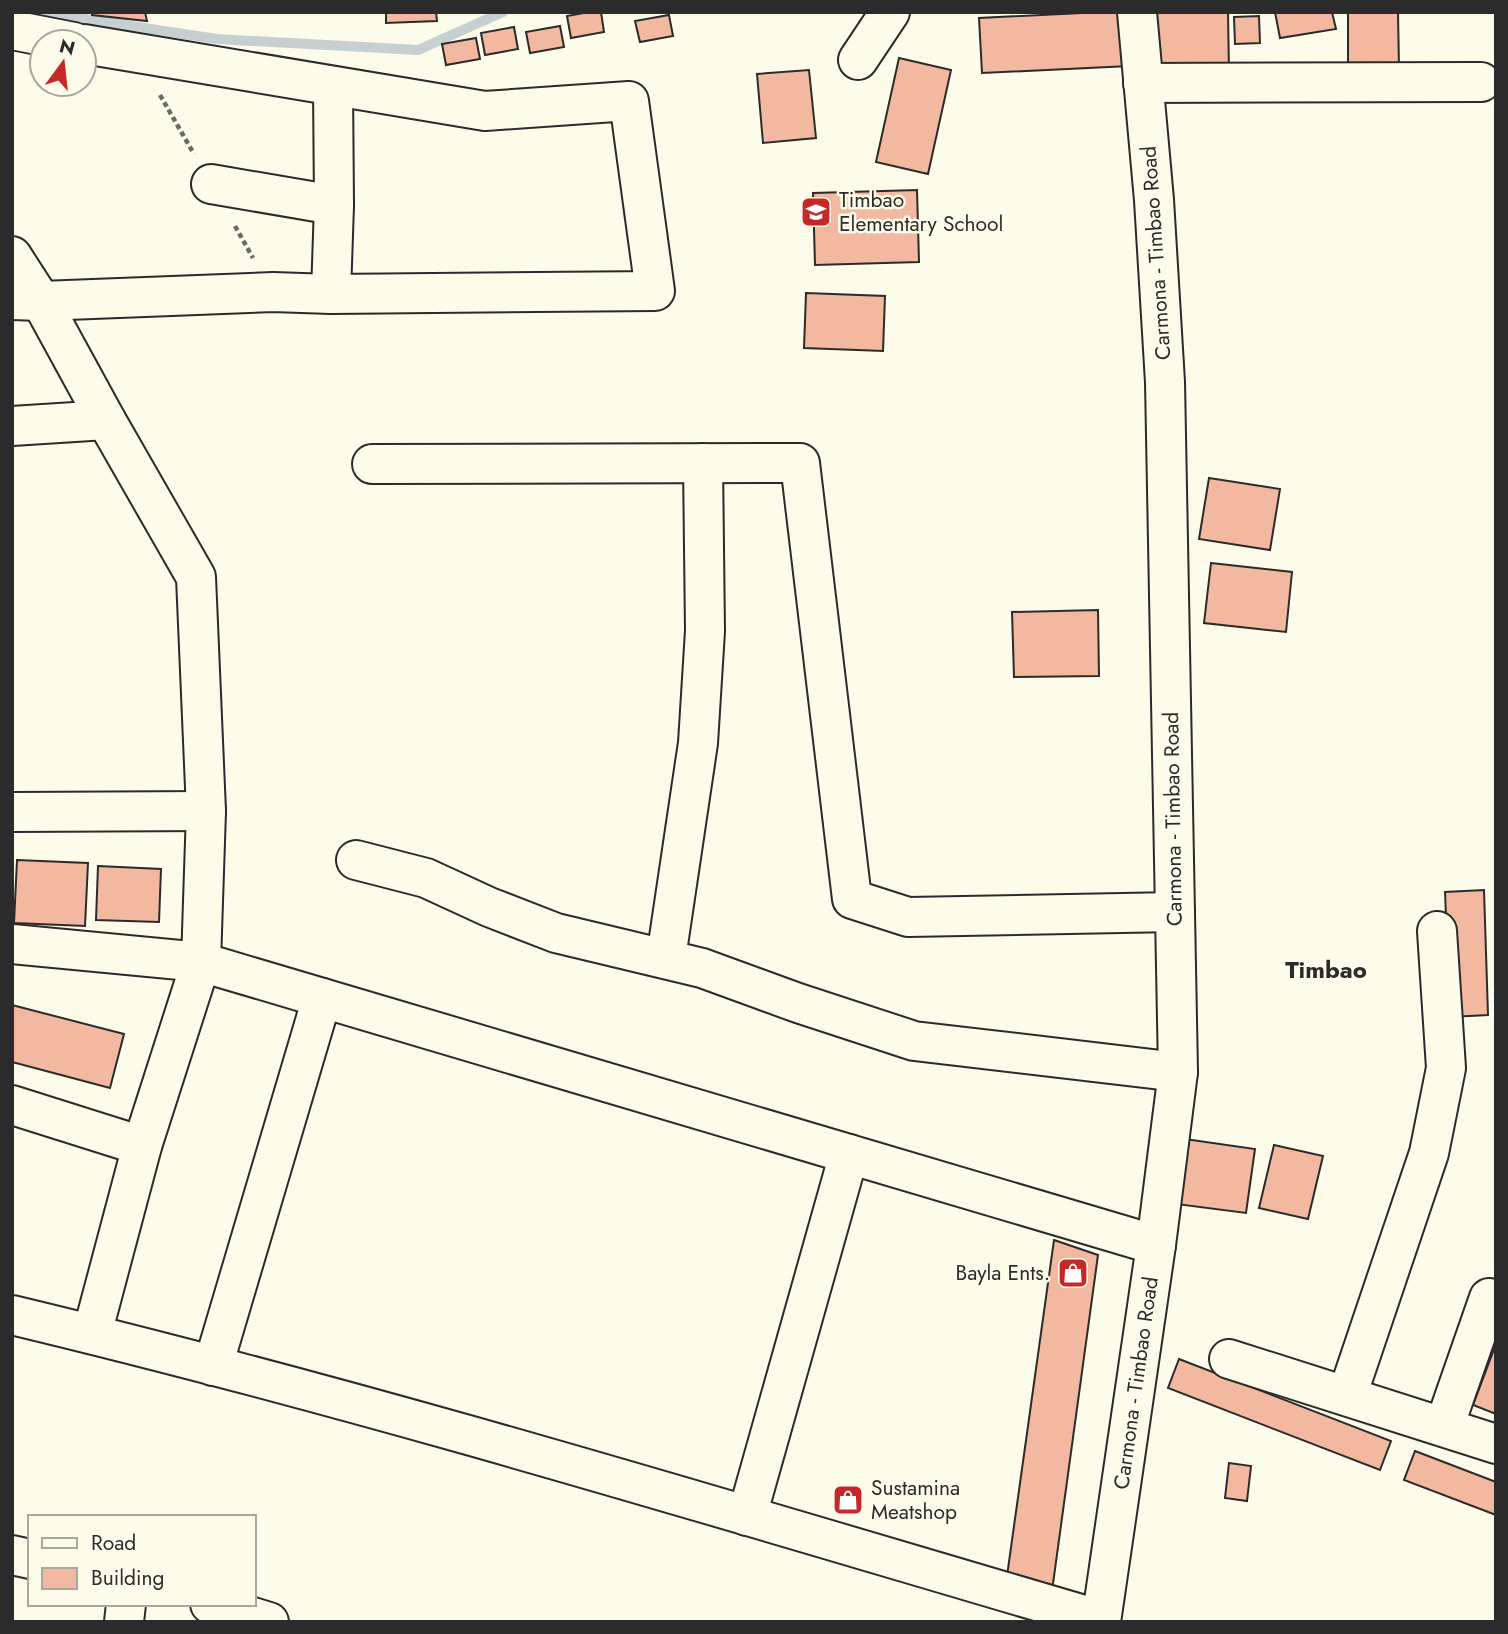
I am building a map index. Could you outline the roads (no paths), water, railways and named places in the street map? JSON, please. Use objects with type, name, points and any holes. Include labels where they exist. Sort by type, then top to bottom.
[{"type":"street","points":[[858,60],[890,12]]},
{"type":"street","name":"Carmona - Timbao Road","points":[[1101,1621],[1156,1245],[1178,1072],[1165,382],[1154,200],[1137,12]]},
{"type":"street","points":[[27,300],[272,292],[331,294],[655,291],[629,102],[485,111],[98,46]]},
{"type":"street","points":[[1143,83],[1481,82]]},
{"type":"street","points":[[331,294],[334,205],[333,86]]},
{"type":"street","points":[[211,184],[334,205]]},
{"type":"street","points":[[12,256],[27,300],[106,420],[196,577],[206,811],[201,962],[142,1146],[92,1334]]},
{"type":"street","points":[[12,426],[106,420]]},
{"type":"street","points":[[666,958],[698,743],[705,631],[703,463]]},
{"type":"street","points":[[372,464],[800,463],[852,898],[908,917],[1175,912]]},
{"type":"street","points":[[12,812],[206,811]]},
{"type":"street","points":[[356,860],[426,878],[489,907],[556,933],[702,968],[914,1041],[1178,1072]]},
{"type":"street","points":[[1347,1396],[1429,1153],[1446,1068],[1437,930]]},
{"type":"street","points":[[12,944],[201,962],[1156,1245]]},
{"type":"street","points":[[213,1366],[323,998]]},
{"type":"street","points":[[12,1105],[142,1146]]},
{"type":"street","points":[[747,1516],[849,1154]]},
{"type":"street","points":[[1444,1427],[1489,1298]]},
{"type":"street","points":[[12,1315],[213,1366],[563,1461],[1101,1621]]},
{"type":"street","points":[[1229,1359],[1496,1444]]},
{"type":"street","points":[[217,1606],[269,1622]]},
{"type":"waterway","points":[[38,12],[217,39],[418,50],[503,12]]},
{"type":"place","name":"Timbao Elementary School","points":[[816,212]]},
{"type":"place","name":"Bayla Ents.","points":[[1073,1273]]},
{"type":"place","name":"Sustamina Meatshop","points":[[848,1500]]},
{"type":"district","name":"Timbao","points":[[1326,970]]}]
